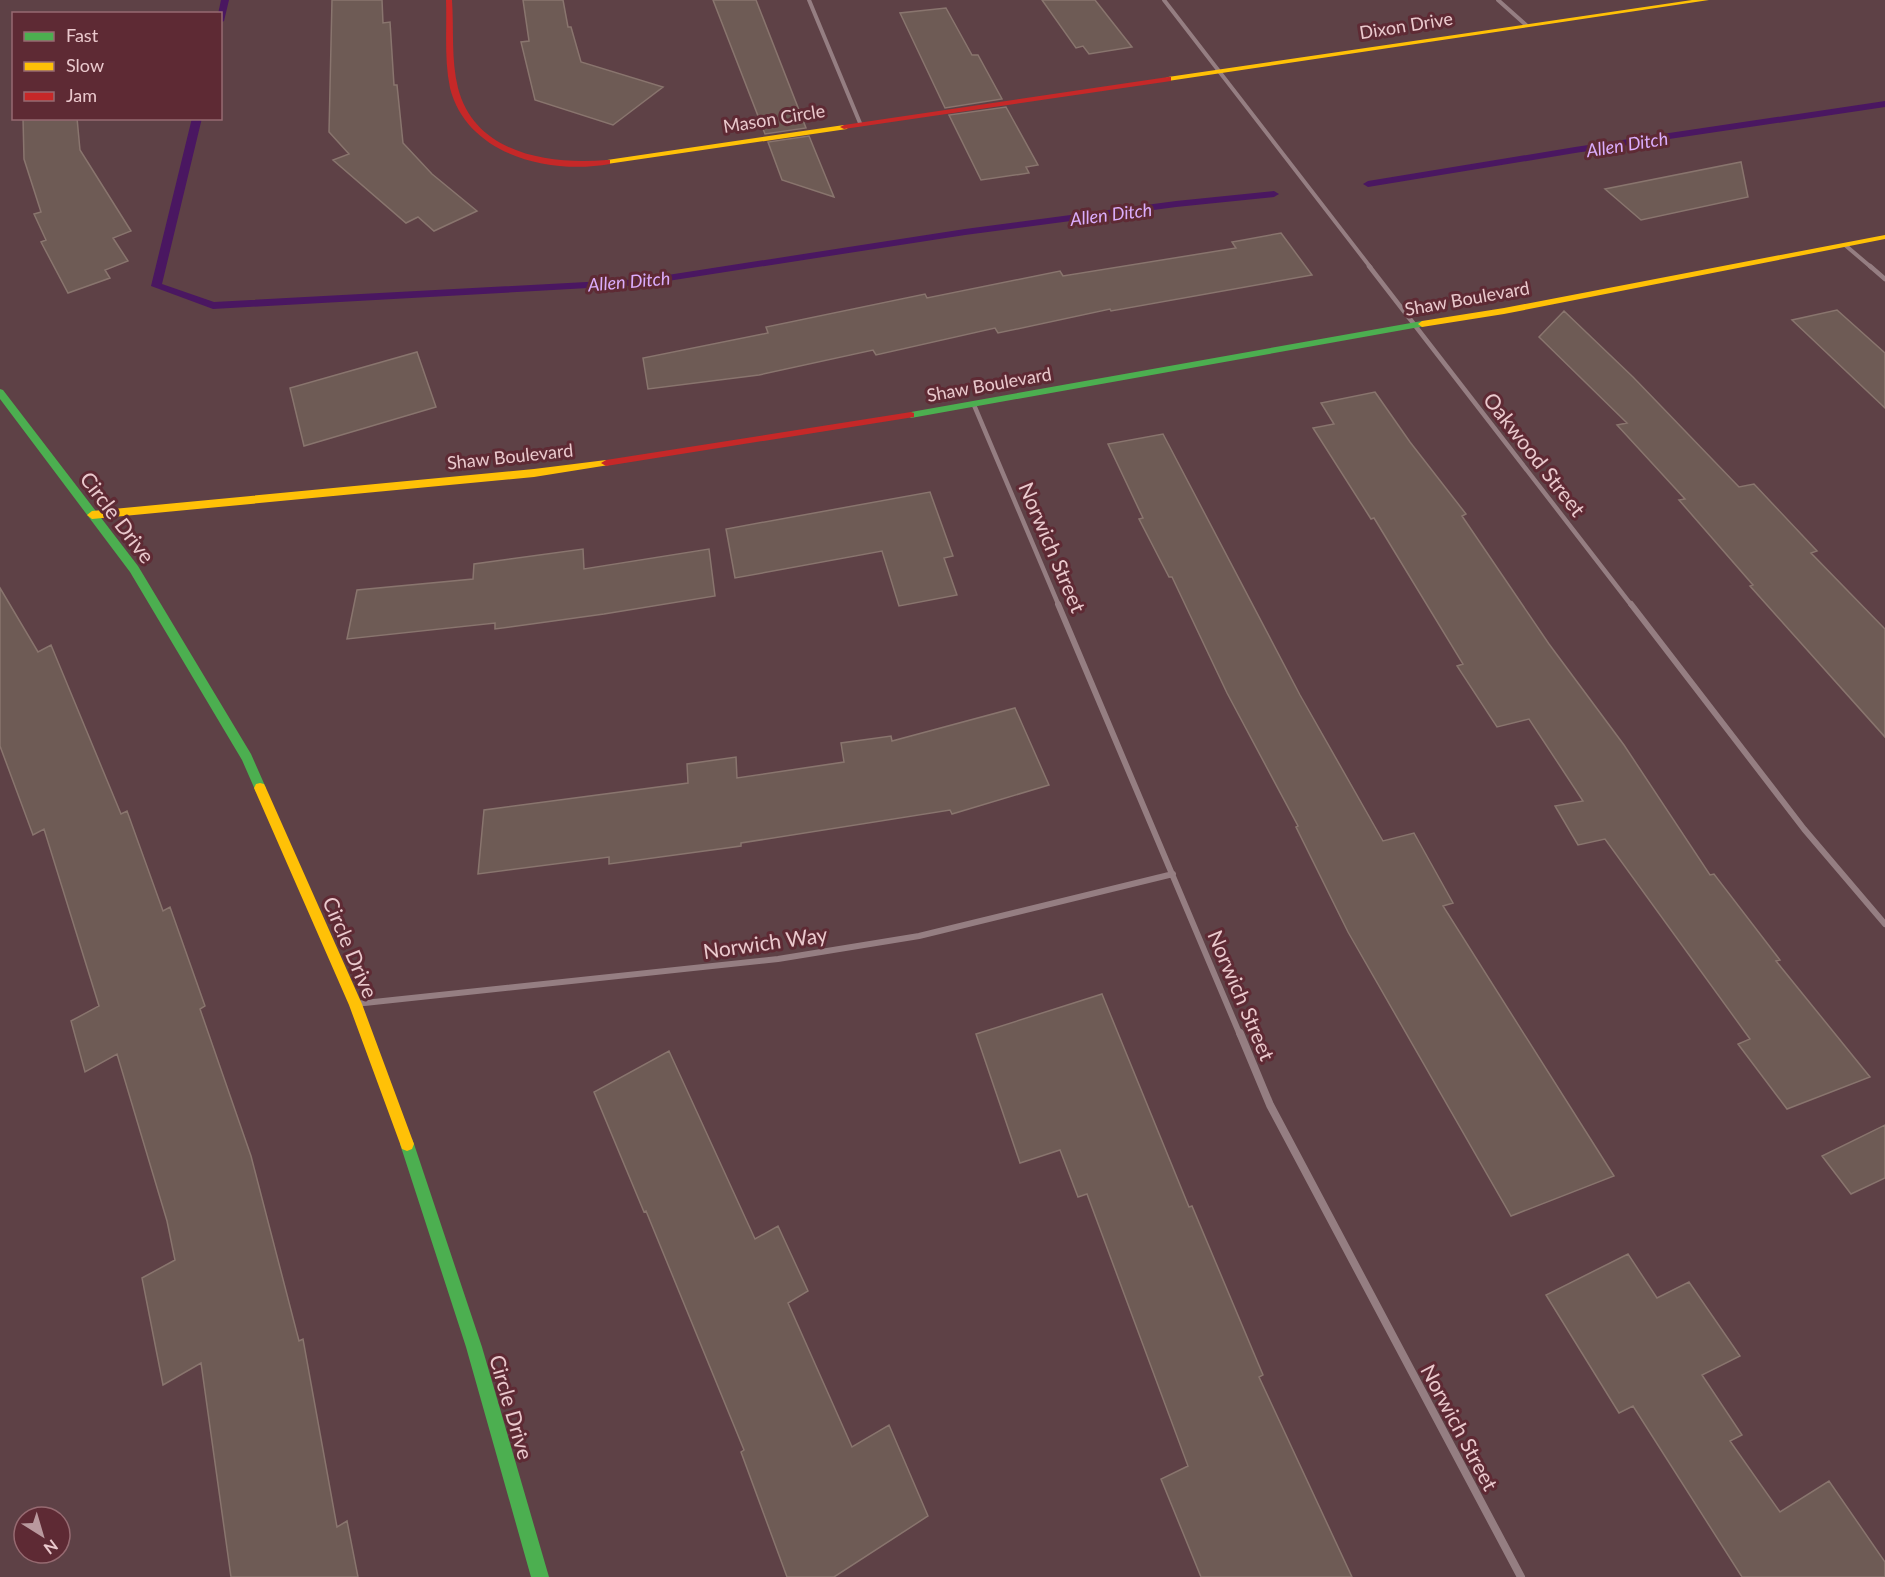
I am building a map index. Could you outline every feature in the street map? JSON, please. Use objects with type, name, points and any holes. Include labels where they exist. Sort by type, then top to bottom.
[{"type":"street","name":"Mason Circle","points":[[449,0],[454,84],[458,100],[469,124],[480,135],[516,154],[566,163],[598,163],[1219,71]]},
{"type":"street","points":[[809,0],[860,123]]},
{"type":"street","name":"Oakwood Street","points":[[1164,0],[1797,819],[1885,924]]},
{"type":"street","points":[[1498,0],[1526,25]]},
{"type":"street","name":"Dixon Drive","points":[[1219,71],[1706,0]]},
{"type":"street","name":"Shaw Boulevard","points":[[92,515],[534,473],[675,453],[975,405],[1504,310],[1885,237]]},
{"type":"street","points":[[1845,245],[1885,279]]},
{"type":"street","name":"Circle Drive","points":[[2,399],[134,569],[247,758],[355,1004],[407,1144],[474,1347],[540,1577]]},
{"type":"street","name":"Norwich Street","points":[[975,405],[1270,1105],[1521,1577]]},
{"type":"street","name":"Norwich Way","points":[[355,1004],[778,959],[919,936],[1173,874]]},
{"type":"building","points":[[332,0],[382,0],[383,23],[390,22],[394,85],[397,85],[403,143],[432,174],[477,211],[434,231],[418,217],[406,223],[333,160],[349,154],[329,132]]},
{"type":"building","points":[[523,0],[563,0],[568,27],[571,27],[581,62],[663,87],[613,125],[535,100],[521,42],[529,41]]},
{"type":"building","points":[[713,0],[756,0],[806,128],[765,134]]},
{"type":"building","points":[[1042,0],[1095,0],[1132,47],[1089,54],[1083,46],[1076,48]]},
{"type":"building","points":[[946,8],[972,55],[978,55],[1002,99],[945,108],[900,13]]},
{"type":"building","points":[[1006,107],[1038,165],[1026,167],[1029,173],[981,180],[949,115]]},
{"type":"building","points":[[23,120],[77,120],[80,150],[131,231],[113,238],[128,261],[105,270],[110,278],[68,293],[41,242],[46,240],[34,214],[41,212],[24,159]]},
{"type":"building","points":[[809,136],[834,197],[782,180],[768,142]]},
{"type":"building","points":[[1741,162],[1748,197],[1641,220],[1605,189]]},
{"type":"building","points":[[1281,233],[1312,275],[1111,311],[1110,309],[998,333],[995,328],[876,355],[873,350],[759,375],[648,389],[643,358],[768,333],[766,327],[925,294],[927,298],[1060,271],[1063,276],[1236,248],[1232,242]]},
{"type":"building","points":[[1837,310],[1885,353],[1885,408],[1792,320]]},
{"type":"building","points":[[1564,311],[1633,377],[1739,487],[1754,484],[1817,551],[1811,553],[1885,629],[1885,737],[1750,586],[1753,585],[1679,500],[1685,499],[1617,425],[1627,423],[1539,337]]},
{"type":"building","points":[[417,352],[436,407],[304,446],[290,388]]},
{"type":"building","points":[[1375,392],[1410,442],[1466,514],[1462,516],[1549,644],[1624,745],[1710,875],[1714,874],[1780,960],[1776,961],[1870,1077],[1787,1109],[1738,1044],[1750,1039],[1605,839],[1578,845],[1555,806],[1583,801],[1529,719],[1497,727],[1457,666],[1463,664],[1374,518],[1371,519],[1313,428],[1334,424],[1321,403]]},
{"type":"building","points":[[1163,434],[1300,695],[1383,841],[1414,833],[1453,903],[1443,906],[1614,1176],[1511,1216],[1348,932],[1296,827],[1298,826],[1227,693],[1172,577],[1169,577],[1139,519],[1143,518],[1108,444]]},
{"type":"building","points":[[930,492],[953,556],[944,558],[957,595],[899,606],[882,551],[735,578],[726,529]]},
{"type":"building","points":[[583,549],[584,569],[709,549],[715,596],[495,629],[495,623],[347,639],[357,590],[473,579],[474,564]]},
{"type":"building","points":[[0,588],[38,652],[51,645],[121,814],[127,811],[163,911],[170,907],[205,1006],[200,1009],[251,1156],[299,1341],[303,1339],[337,1527],[347,1521],[358,1577],[231,1577],[201,1363],[163,1385],[142,1278],[175,1260],[167,1221],[117,1054],[85,1072],[71,1021],[99,1006],[44,829],[33,835],[0,746]]},
{"type":"building","points":[[1015,708],[1049,785],[952,814],[950,810],[741,843],[741,846],[609,864],[609,857],[478,874],[484,810],[688,783],[687,764],[736,757],[737,778],[844,762],[841,743],[891,736],[892,741]]},
{"type":"building","points":[[1102,994],[1189,1207],[1192,1206],[1263,1375],[1259,1377],[1352,1577],[1201,1577],[1161,1479],[1188,1466],[1087,1194],[1078,1197],[1060,1150],[1020,1163],[976,1034]]},
{"type":"building","points":[[669,1051],[755,1239],[778,1226],[808,1291],[788,1303],[852,1447],[889,1425],[928,1516],[834,1577],[787,1577],[741,1452],[744,1450],[646,1211],[644,1212],[594,1092]]},
{"type":"building","points":[[1885,1125],[1885,1178],[1851,1194],[1822,1156]]},
{"type":"building","points":[[1628,1254],[1657,1298],[1689,1282],[1740,1356],[1702,1375],[1742,1435],[1730,1441],[1780,1512],[1829,1481],[1885,1562],[1885,1577],[1742,1577],[1633,1406],[1619,1413],[1546,1295]]},
{"type":"waterway","name":"Allen Ditch","points":[[222,13],[225,0]]},
{"type":"waterway","name":"Allen Ditch","points":[[1368,184],[1575,150],[1885,104]]},
{"type":"waterway","name":"Allen Ditch","points":[[197,120],[156,286],[213,306],[642,282],[965,232],[1176,204],[1274,194]]},
{"type":"traffic: fast","points":[[911,415],[1422,324]]},
{"type":"traffic: fast","points":[[0,392],[134,569],[247,758],[260,788]]},
{"type":"traffic: fast","points":[[407,1144],[474,1347],[540,1577]]},
{"type":"traffic: slow","points":[[1168,79],[1706,0]]},
{"type":"traffic: slow","points":[[607,162],[844,127]]},
{"type":"traffic: slow","points":[[1422,324],[1504,311],[1885,237]]},
{"type":"traffic: slow","points":[[92,515],[534,473],[606,463]]},
{"type":"traffic: slow","points":[[260,788],[355,1004],[407,1144]]},
{"type":"traffic: jam","points":[[449,0],[450,63],[454,88],[469,119],[483,135],[501,147],[542,161],[564,164],[607,162]]},
{"type":"traffic: jam","points":[[844,127],[1168,79]]},
{"type":"traffic: jam","points":[[606,463],[911,415]]}]
